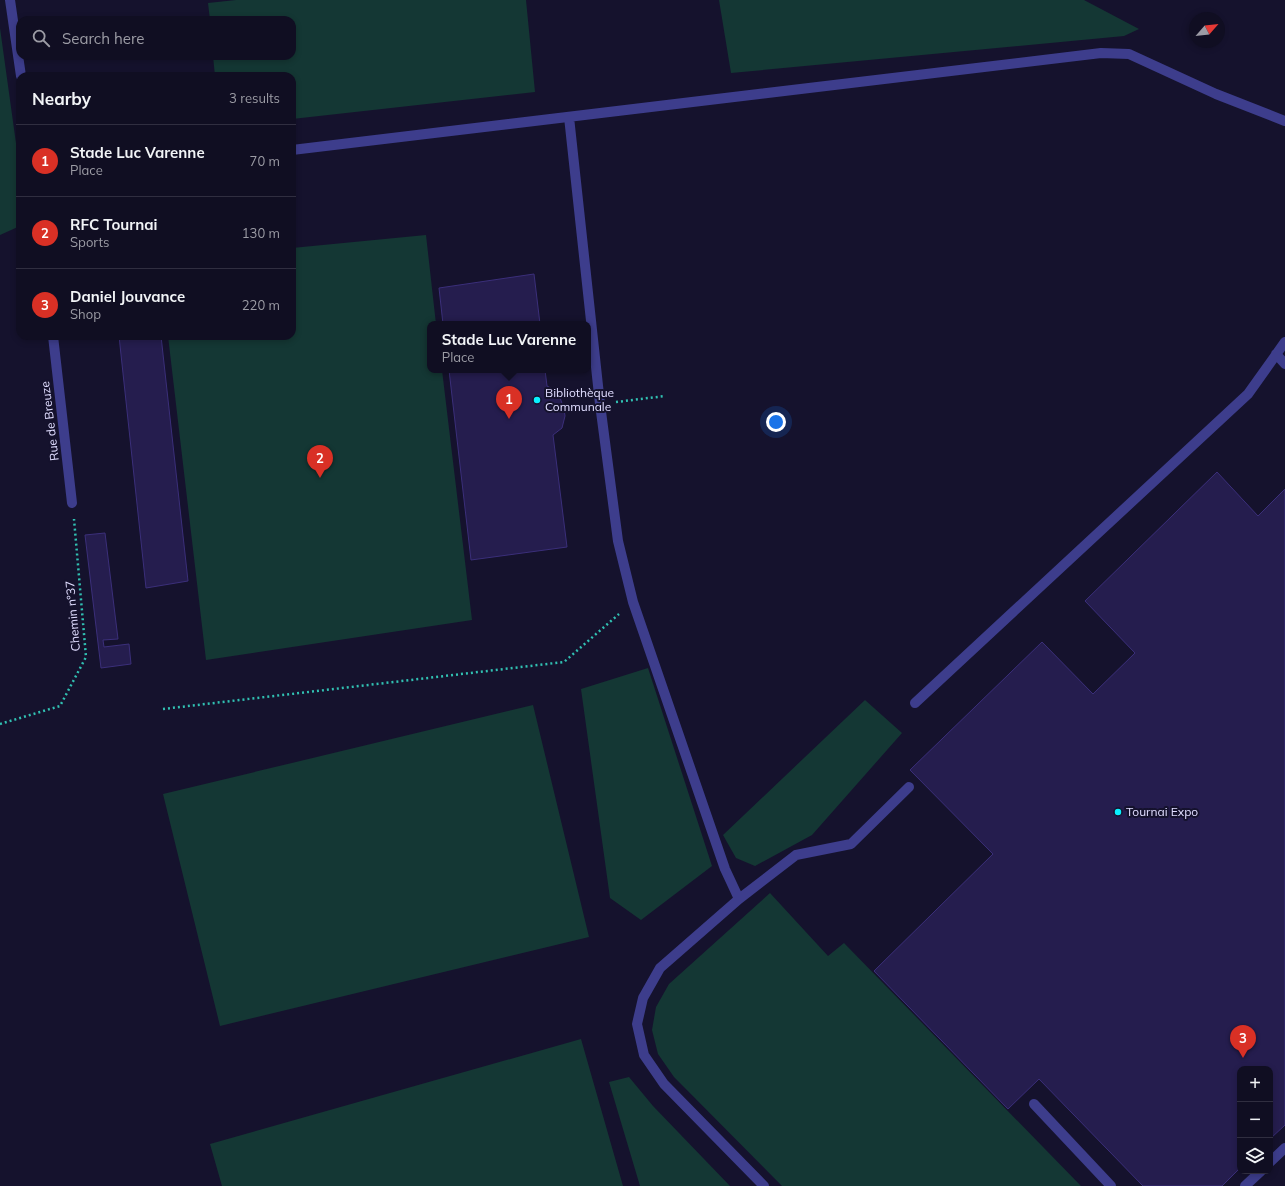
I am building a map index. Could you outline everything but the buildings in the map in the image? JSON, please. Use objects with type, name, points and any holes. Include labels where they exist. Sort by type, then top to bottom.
[{"type":"street","points":[[10,0],[16,41]]},
{"type":"street","points":[[296,150],[1101,53],[1129,54],[1216,94],[1285,121]]},
{"type":"street","points":[[19,60],[20,72]]},
{"type":"street","points":[[569,117],[600,404],[618,541],[633,602],[725,868],[739,899]]},
{"type":"street","name":"Rue de Breuze","points":[[53,340],[72,503]]},
{"type":"street","points":[[915,703],[1248,394],[1285,342]]},
{"type":"street","points":[[1276,354],[1285,364]]},
{"type":"street","points":[[764,1186],[664,1084],[644,1055],[637,1024],[643,998],[660,968],[739,899],[796,855],[851,844],[909,787]]},
{"type":"street","points":[[1034,1104],[1111,1186]]},
{"type":"street","points":[[1273,1159],[1285,1148]]},
{"type":"street","points":[[1245,1186],[1258,1174]]},
{"type":"path","name":"Chemin n°37","points":[[0,724],[60,706],[86,657],[72,503]]},
{"type":"path","points":[[163,709],[564,662],[633,602]]},
{"type":"green space","points":[[236,0],[526,0],[535,92],[296,119],[296,72],[215,72],[213,60],[296,60],[296,16],[210,16],[208,3]]},
{"type":"green space","points":[[719,0],[1084,0],[1139,29],[1124,36],[731,73]]},
{"type":"green space","points":[[0,28],[16,143],[16,228],[0,235]]},
{"type":"green space","points":[[426,235],[436,321],[427,321],[427,373],[442,373],[472,620],[206,660],[168,340],[296,340],[296,248]]},
{"type":"green space","points":[[648,668],[712,866],[641,920],[610,898],[581,689]]},
{"type":"green space","points":[[865,700],[902,733],[812,835],[755,866],[736,858],[723,835]]},
{"type":"green space","points":[[533,705],[589,937],[220,1026],[163,794]]},
{"type":"green space","points":[[770,893],[828,956],[844,943],[1081,1186],[782,1186],[674,1077],[658,1054],[652,1030],[656,1007],[669,984]]},
{"type":"green space","points":[[581,1039],[623,1186],[222,1186],[210,1144]]},
{"type":"green space","points":[[629,1077],[653,1106],[730,1186],[640,1186],[609,1082]]},
{"type":"place","name":"Bibliothèque Communale","points":[[537,400]]},
{"type":"place","name":"Stade Luc Varenne","points":[[509,419]]},
{"type":"place","name":"RFC Tournai","points":[[320,478]]},
{"type":"place","name":"Tournai Expo","points":[[1118,812]]},
{"type":"place","name":"Daniel Jouvance","points":[[1243,1058]]}]
